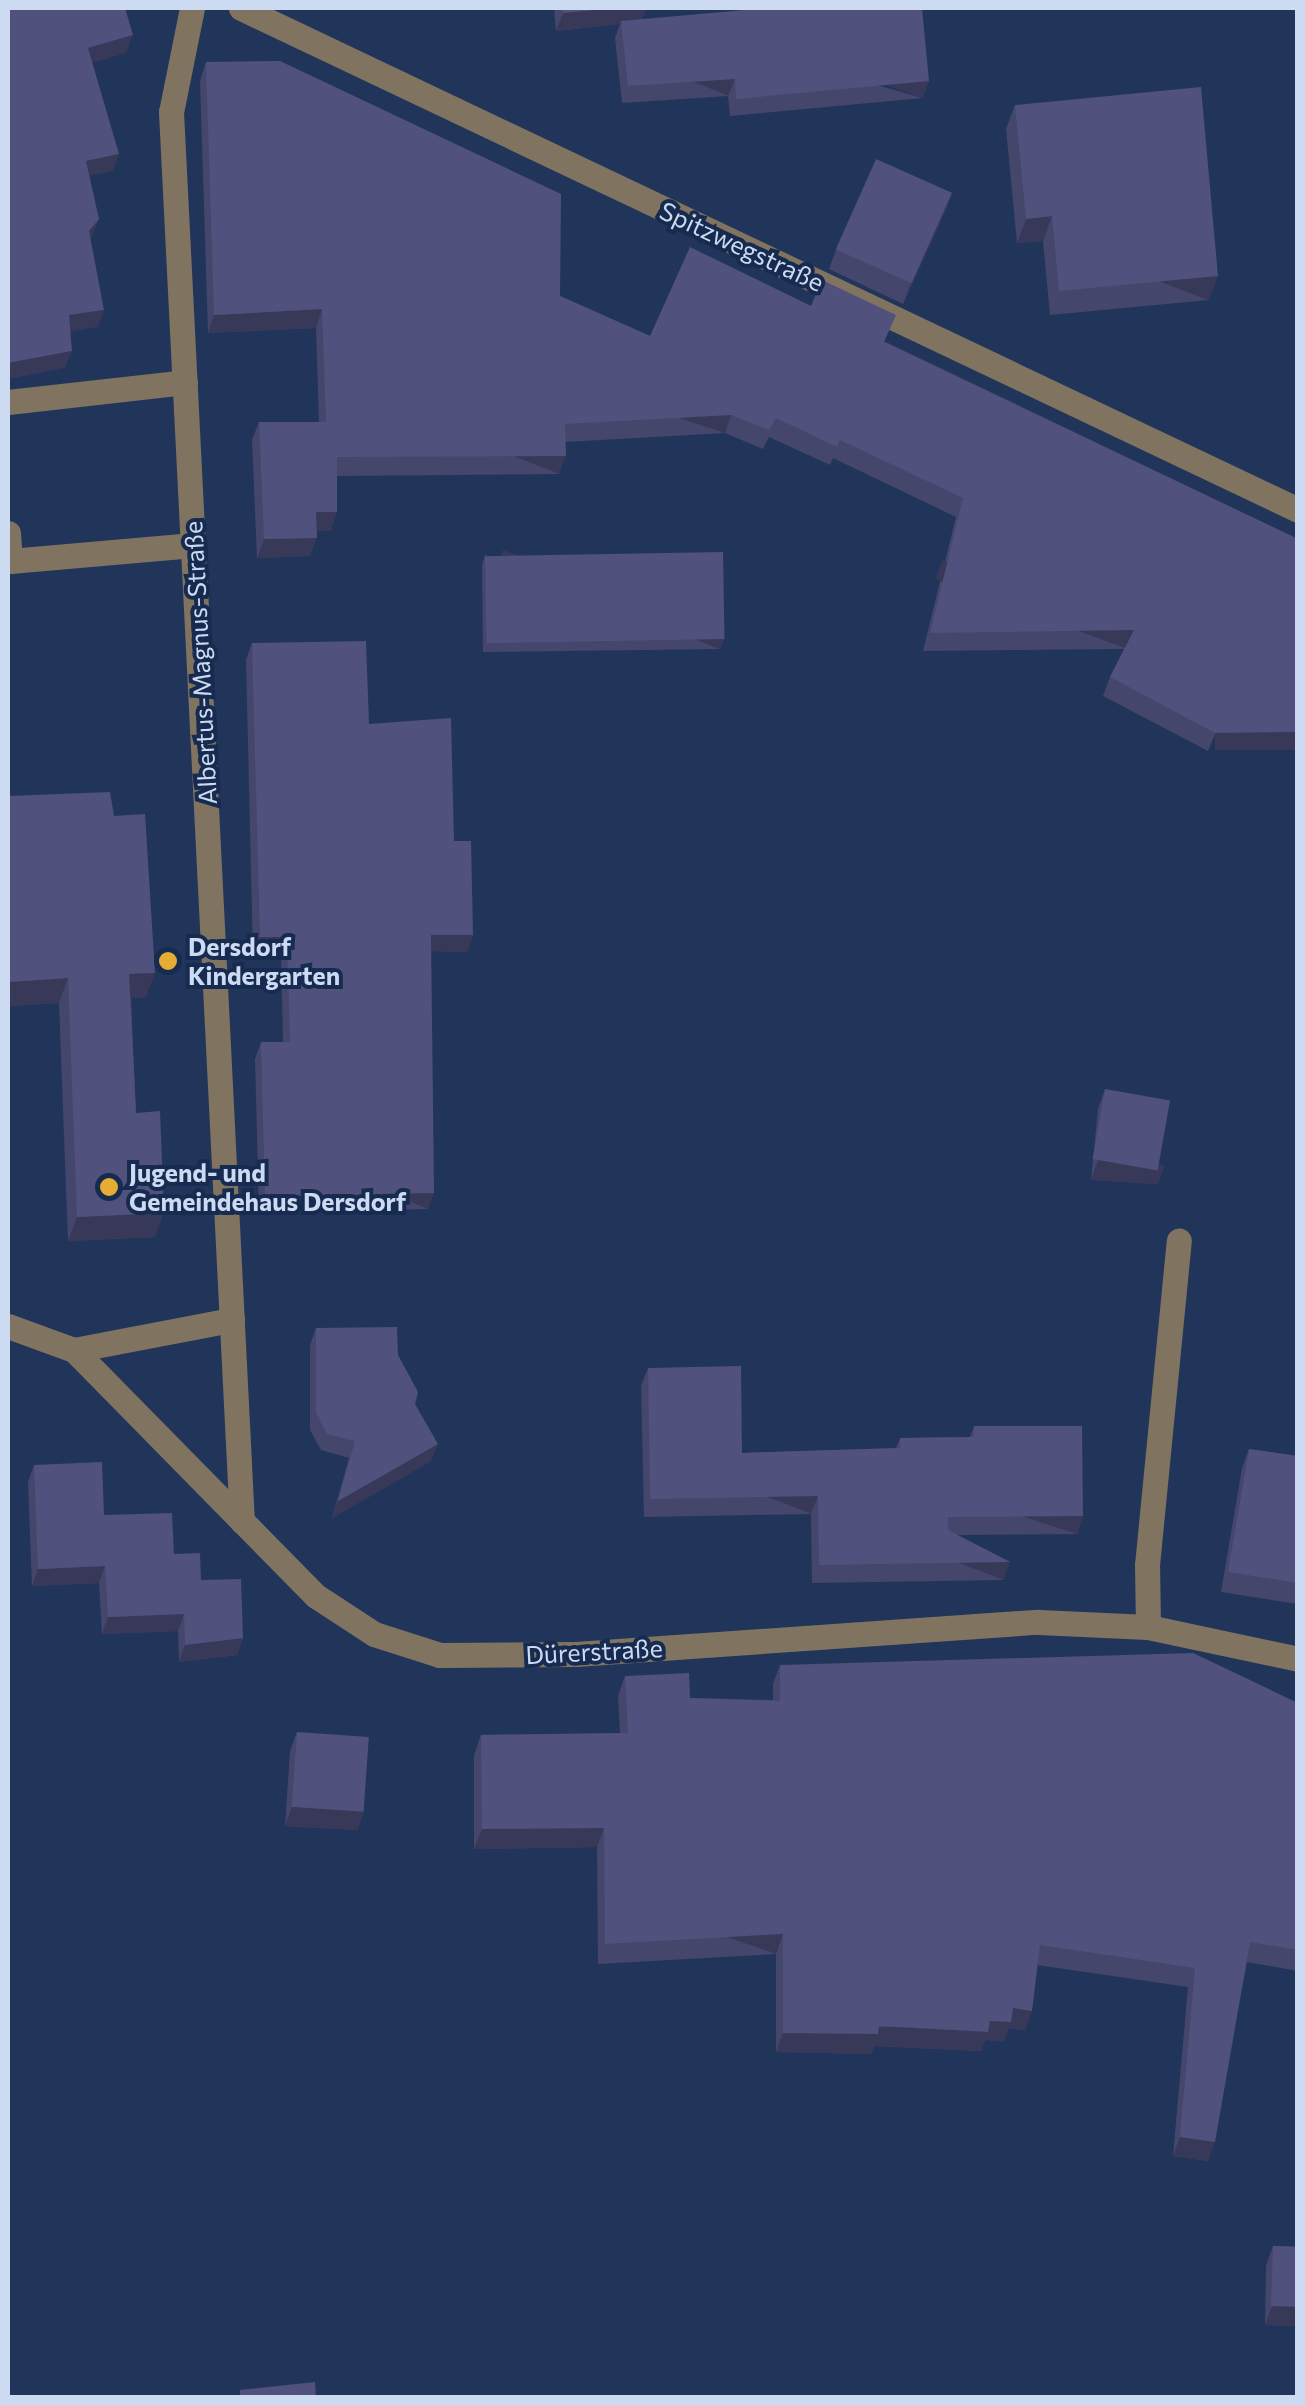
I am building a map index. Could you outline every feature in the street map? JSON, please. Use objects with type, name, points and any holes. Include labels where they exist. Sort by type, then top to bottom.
[{"type":"street","name":"Albertus-Magnus-Straße","points":[[192,8],[171,112],[242,1521]]},
{"type":"street","name":"Spitzwegstraße","points":[[241,8],[1298,510]]},
{"type":"street","points":[[8,402],[185,382]]},
{"type":"street","points":[[8,532],[10,561],[193,545]]},
{"type":"street","points":[[1148,1627],[1147,1565],[1179,1241]]},
{"type":"street","points":[[74,1350],[232,1320]]},
{"type":"street","name":"Dürerstraße","points":[[8,1326],[74,1350],[316,1596],[374,1634],[440,1655],[576,1654],[1039,1622],[1148,1627],[1298,1658]]},
{"type":"building","points":[[8,8],[125,8],[133,35],[88,48],[119,154],[86,161],[99,219],[89,231],[104,310],[69,315],[72,351],[8,363]]},
{"type":"building","points":[[562,8],[614,8],[563,13]]},
{"type":"building","points":[[766,8],[922,8],[929,81],[736,99],[735,79],[628,86],[621,21]]},
{"type":"building","points":[[280,61],[561,194],[560,296],[650,336],[690,247],[811,306],[822,280],[896,315],[884,342],[1298,539],[1298,732],[1215,733],[1110,677],[1134,630],[930,633],[963,498],[840,440],[837,447],[776,418],[769,430],[731,415],[565,424],[566,456],[337,457],[337,512],[316,512],[317,538],[264,539],[259,422],[326,422],[322,309],[214,315],[206,62]]},
{"type":"building","points":[[1201,87],[1218,276],[1059,291],[1052,216],[1026,219],[1015,105]]},
{"type":"building","points":[[876,159],[952,193],[912,283],[836,249]]},
{"type":"building","points":[[723,552],[725,639],[487,643],[485,556]]},
{"type":"building","points":[[366,641],[369,724],[451,718],[454,841],[471,841],[473,935],[431,935],[434,1193],[265,1196],[261,1042],[290,1042],[287,937],[260,937],[252,643]]},
{"type":"building","points":[[110,792],[114,816],[145,814],[155,973],[129,974],[136,1113],[160,1111],[164,1213],[77,1217],[68,978],[8,982],[8,796]]},
{"type":"building","points":[[1105,1089],[1170,1100],[1158,1170],[1093,1159]]},
{"type":"building","points":[[397,1327],[398,1355],[418,1392],[415,1404],[438,1444],[338,1501],[355,1441],[327,1434],[316,1413],[316,1328]]},
{"type":"building","points":[[741,1366],[742,1453],[900,1448],[900,1438],[974,1437],[974,1426],[1082,1426],[1083,1516],[948,1517],[948,1530],[1010,1562],[819,1565],[818,1496],[650,1499],[648,1368]]},
{"type":"building","points":[[1249,1449],[1298,1456],[1298,1583],[1228,1572]]},
{"type":"building","points":[[102,1462],[104,1515],[172,1513],[174,1554],[200,1553],[201,1580],[241,1579],[243,1638],[185,1645],[184,1614],[108,1617],[105,1566],[38,1569],[34,1465]]},
{"type":"building","points":[[1193,1653],[1298,1703],[1298,1950],[1250,1942],[1215,2142],[1180,2137],[1195,1968],[1040,1945],[1032,2011],[1013,2008],[1011,2022],[990,2021],[988,2032],[879,2026],[878,2034],[783,2033],[783,1934],[605,1944],[604,1828],[482,1829],[481,1735],[628,1733],[625,1676],[689,1673],[690,1698],[780,1701],[780,1665]]},
{"type":"building","points":[[297,1732],[369,1737],[364,1812],[292,1807]]},
{"type":"building","points":[[1273,2246],[1298,2247],[1296,2307],[1271,2306]]},
{"type":"building","points":[[315,2382],[316,2398],[240,2398],[240,2390]]},
{"type":"place","name":"Dersdorf Kindergarten","points":[[168,961]]},
{"type":"place","name":"Jugend- und Gemeindehaus Dersdorf","points":[[109,1187]]}]
